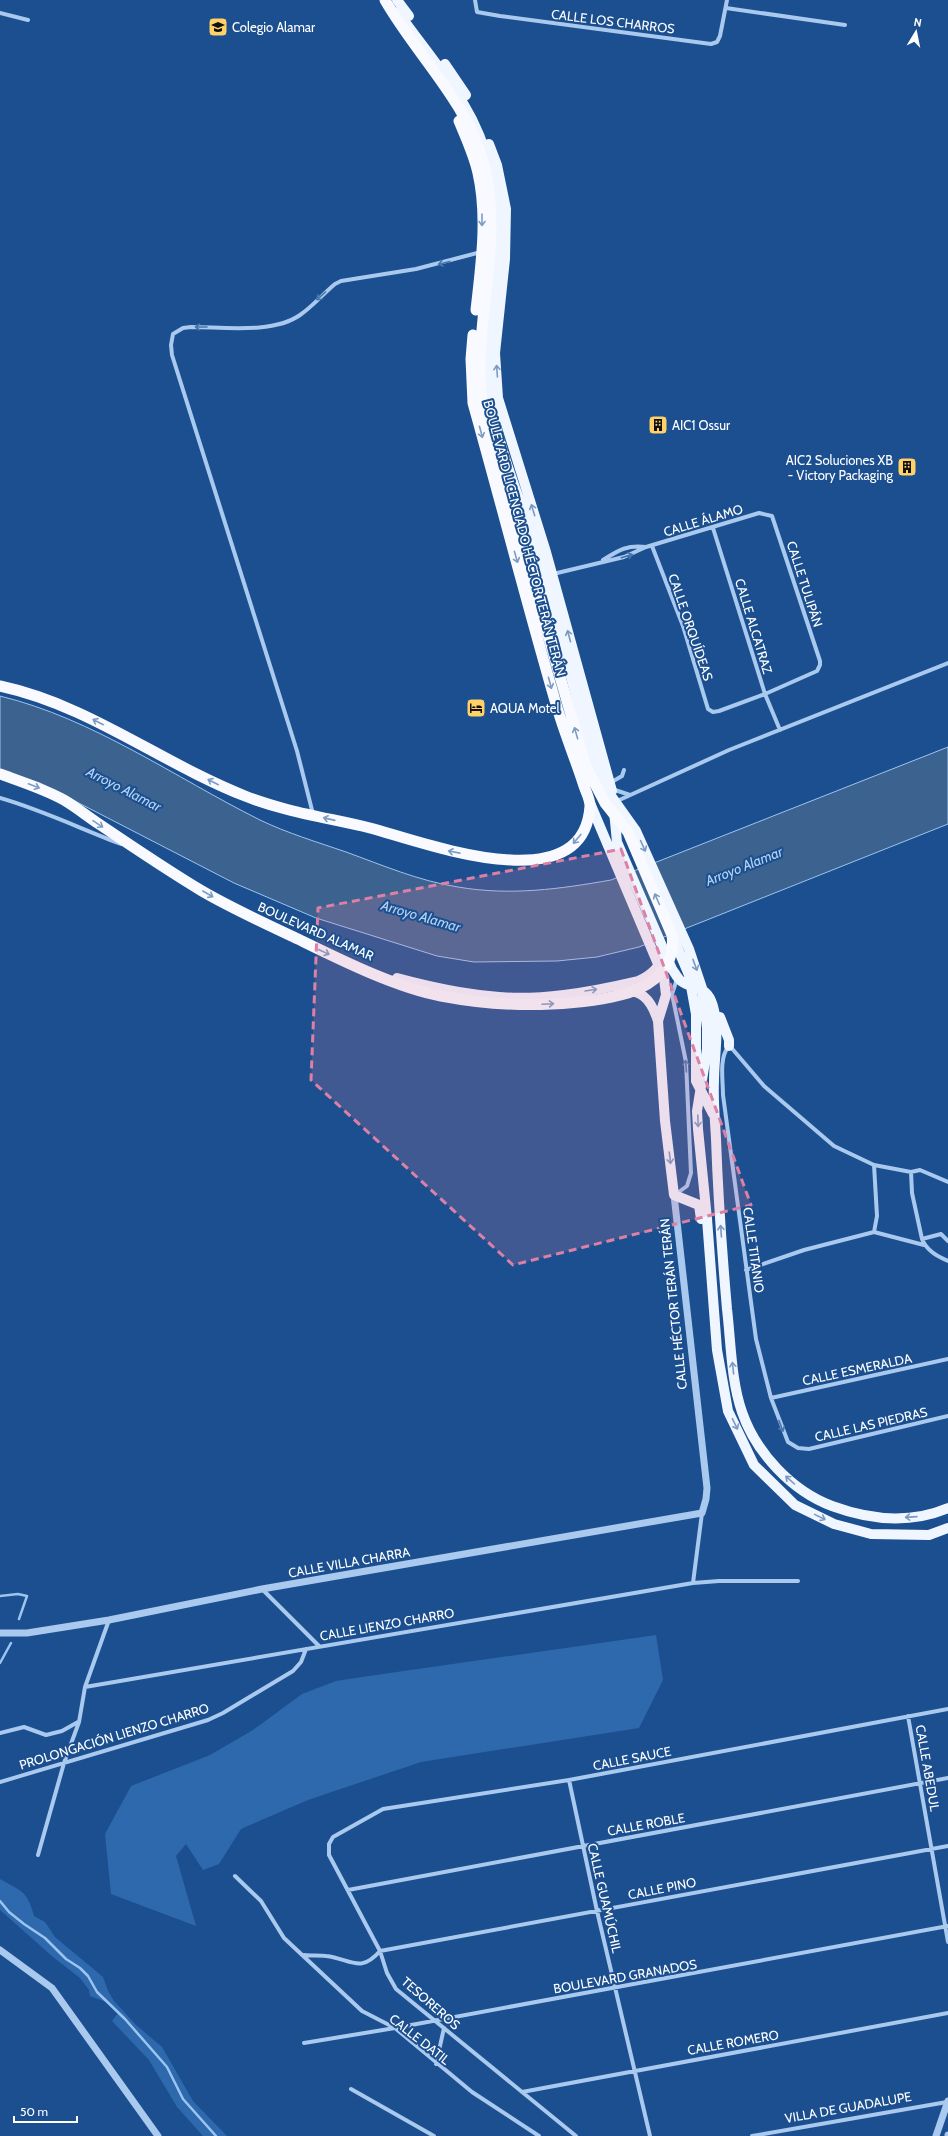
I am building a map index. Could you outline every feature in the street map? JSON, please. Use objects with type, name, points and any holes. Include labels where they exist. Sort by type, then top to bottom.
[{"type":"highway","name":"BOULEVARD LICENCIADO HÉCTOR TERÁN TERÁN","points":[[376,0],[455,114],[478,171],[482,193],[482,251],[471,359],[473,402],[557,707],[590,803]]},
{"type":"highway","name":"BOULEVARD LICENCIADO HÉCTOR TERÁN TERÁN","points":[[385,0],[399,24],[462,111],[474,136],[484,165],[490,196],[491,253],[479,366],[483,409],[497,441],[586,767],[606,803],[628,832],[672,935]]},
{"type":"highway","points":[[0,686],[26,692],[73,709],[227,789],[270,804],[381,831],[450,851],[497,859],[546,858],[568,849],[581,835],[587,820],[590,803]]},
{"type":"highway","name":"BOULEVARD ALAMAR","points":[[0,774],[48,792],[66,801],[137,850],[230,907],[341,960],[374,972],[398,983],[439,996],[480,1002],[544,1004],[568,1003],[617,991],[640,989],[660,975],[670,958],[674,944],[672,935]]},
{"type":"main road","name":"BOULEVARD LICENCIADO HÉCTOR TERÁN TERÁN","points":[[390,0],[465,105],[482,142],[495,190],[498,215],[498,242],[488,331],[488,367],[491,403],[497,441],[531,535],[595,766],[609,792],[636,831],[698,974],[705,1005],[708,1049],[697,1111],[717,1350],[721,1380],[728,1411],[754,1465],[796,1505],[834,1524],[871,1534],[929,1535],[948,1528]]},
{"type":"main road","name":"BOULEVARD LICENCIADO HÉCTOR TERÁN TERÁN","points":[[397,0],[458,82],[475,110],[497,165],[506,209],[506,259],[496,353],[498,398],[552,574],[611,786],[617,842],[621,863]]},
{"type":"main road","name":"BOULEVARD LICENCIADO HÉCTOR TERÁN TERÁN","points":[[590,803],[621,863],[660,951],[678,978],[682,982],[700,988],[708,996],[712,1003],[717,1031],[714,1081],[723,1264],[735,1381],[742,1412],[753,1437],[770,1460],[791,1481],[815,1499],[847,1512],[881,1519],[929,1516],[948,1508]]},
{"type":"main road","name":"BOULEVARD LICENCIADO HÉCTOR TERÁN TERÁN","points":[[672,935],[689,975],[696,1014],[696,1081],[715,1118]]},
{"type":"main road","name":"BOULEVARD LICENCIADO HÉCTOR TERÁN TERÁN","points":[[660,951],[659,965],[666,991]]},
{"type":"main road","points":[[617,991],[643,979],[659,965]]},
{"type":"main road","points":[[666,991],[678,978],[683,977],[693,979],[712,994],[716,1000],[729,1046]]},
{"type":"main road","name":"CALLE HÉCTOR TERÁN TERÁN","points":[[617,991],[632,989],[647,999],[654,1007],[658,1021],[665,1120],[674,1195]]},
{"type":"main road","name":"CALLE HÉCTOR TERÁN TERÁN","points":[[658,1021],[666,991]]},
{"type":"main road","points":[[674,1195],[676,1198],[696,1204],[700,1207],[705,1261],[711,1271]]},
{"type":"street","name":"CALLE LOS CHARROS","points":[[475,0],[477,12],[711,44],[718,42],[726,8]]},
{"type":"street","points":[[727,0],[726,8],[845,25]]},
{"type":"street","points":[[0,12],[28,20]]},
{"type":"street","points":[[313,815],[297,751],[172,355],[171,345],[173,334],[183,328],[190,327],[267,327],[282,324],[300,316],[334,284],[341,281],[416,270],[482,251]]},
{"type":"street","name":"CALLE ÁLAMO","points":[[601,562],[620,549],[633,546],[652,546],[759,513],[766,513]]},
{"type":"street","name":"CALLE TULIPÁN","points":[[764,694],[817,671],[820,665],[772,516],[766,513]]},
{"type":"street","name":"CALLE ALCATRAZ","points":[[712,528],[764,694],[780,730]]},
{"type":"street","name":"CALLE ORQUÍDEAS","points":[[652,546],[683,626],[708,709],[713,712],[764,694]]},
{"type":"street","name":"CALLE ÁLAMO","points":[[523,583],[552,574],[638,553],[646,547]]},
{"type":"street","points":[[613,803],[729,750],[948,663]]},
{"type":"street","points":[[624,770],[622,776],[611,786],[630,795]]},
{"type":"street","points":[[0,798],[43,812],[72,826],[137,850]]},
{"type":"street","points":[[674,1195],[687,1186],[691,1172],[686,1062],[672,994],[678,978]]},
{"type":"street","points":[[717,1031],[764,1086],[834,1146],[874,1165],[911,1172],[920,1170],[948,1182]]},
{"type":"street","name":"CALLE TITANIO","points":[[729,1046],[725,1052],[722,1066],[723,1095],[756,1339],[771,1398],[788,1442],[798,1448]]},
{"type":"street","points":[[874,1165],[877,1216],[874,1232]]},
{"type":"street","points":[[911,1172],[912,1193],[924,1245]]},
{"type":"street","name":"CALLE HÉCTOR TERÁN TERÁN","points":[[674,1195],[706,1488],[706,1499],[702,1513],[693,1583]]},
{"type":"street","points":[[746,1270],[804,1250],[874,1232],[924,1245],[935,1255],[948,1261]]},
{"type":"street","points":[[922,1239],[941,1234],[948,1241]]},
{"type":"street","name":"CALLE ESMERALDA","points":[[771,1398],[948,1359]]},
{"type":"street","name":"CALLE LAS PIEDRAS","points":[[798,1448],[809,1449],[948,1416]]},
{"type":"street","name":"CALLE VILLA CHARRA","points":[[0,1633],[28,1633],[109,1620],[262,1589],[702,1513]]},
{"type":"street","name":"CALLE LIENZO CHARRO","points":[[85,1687],[693,1583],[798,1581]]},
{"type":"street","points":[[262,1589],[319,1646]]},
{"type":"street","points":[[38,1855],[64,1763],[79,1722],[85,1687],[109,1620]]},
{"type":"street","name":"PROLONGACIÓN LIENZO CHARRO","points":[[0,1782],[208,1720],[224,1713],[293,1671],[301,1662],[306,1649]]},
{"type":"street","name":"CALLE SAUCE","points":[[329,1844],[333,1837],[383,1809],[569,1780],[948,1709]]},
{"type":"street","name":"CALLE ABEDUL","points":[[908,1716],[947,1927],[948,1942]]},
{"type":"street","points":[[0,1733],[24,1727],[46,1735],[62,1731],[79,1722]]},
{"type":"street","name":"CALLE ROBLE","points":[[348,1890],[948,1778]]},
{"type":"street","name":"CALLE GUAMÚCHIL","points":[[569,1780],[597,1911],[650,2136]]},
{"type":"street","name":"TESOREROS","points":[[329,1844],[329,1855],[380,1951],[387,1973],[396,1988],[576,2136]]},
{"type":"street","name":"CALLE PINO","points":[[380,1951],[948,1846]]},
{"type":"street","name":"CALLE DATIL","points":[[235,1876],[261,1901],[284,1938],[304,1955],[362,2011],[395,2028],[436,2064],[472,2092],[540,2136]]},
{"type":"street","name":"BOULEVARD GRANADOS","points":[[304,2042],[435,2021],[947,1927]]},
{"type":"street","points":[[0,1950],[52,1988],[158,2136]]},
{"type":"street","points":[[304,1955],[326,1956],[356,1964],[364,1964],[370,1962],[380,1951]]},
{"type":"street","name":"CALLE ROMERO","points":[[522,2092],[948,2013]]},
{"type":"street","points":[[436,2064],[444,2028]]},
{"type":"street","points":[[351,2089],[434,2136]]},
{"type":"street","points":[[936,2136],[945,2118],[948,2102]]},
{"type":"street","name":"VILLA DE GUADALUPE","points":[[752,2136],[948,2102]]},
{"type":"highlighted area","points":[[621,849],[751,1205],[513,1265],[311,1080],[318,908]]},
{"type":"shaded area","points":[[656,1635],[663,1680],[639,1728],[421,1762],[308,1800],[241,1829],[219,1864],[203,1870],[186,1844],[176,1856],[196,1926],[111,1894],[105,1834],[131,1786],[210,1755],[253,1730],[302,1694],[336,1681]]},
{"type":"shaded area","points":[[0,1879],[22,1892],[29,1901],[34,1916],[45,1922],[55,1937],[103,1977],[108,1991],[114,2001],[136,2025],[162,2047],[193,2101],[227,2136],[203,2136],[177,2107],[149,2060],[112,2021],[118,2013],[106,2002],[90,1996],[89,1990],[80,1978],[53,1957],[0,1910]]},
{"type":"water","name":"Arroyo Alamar","points":[[0,696],[35,706],[101,734],[260,820],[281,829],[415,877],[477,890],[516,891],[554,889],[611,880],[948,747],[948,824],[639,947],[597,957],[557,961],[474,962],[437,956],[316,918],[234,883],[40,783],[0,770]]},
{"type":"waterway","points":[[0,1596],[18,1594],[27,1596],[19,1619]]},
{"type":"waterway","points":[[0,1663],[11,1643]]},
{"type":"waterway","points":[[0,1901],[9,1912],[45,1938],[66,1959],[80,1968],[88,1976],[97,1992],[125,2019],[167,2067],[183,2099],[216,2136]]},
{"type":"place","name":"Colegio Alamar","points":[[218,27]]},
{"type":"place","name":"AIC1 Ossur","points":[[658,425]]},
{"type":"place","name":"AIC2 Soluciones XB - Victory Packaging","points":[[907,467]]},
{"type":"place","name":"AQUA Motel","points":[[476,708]]}]
